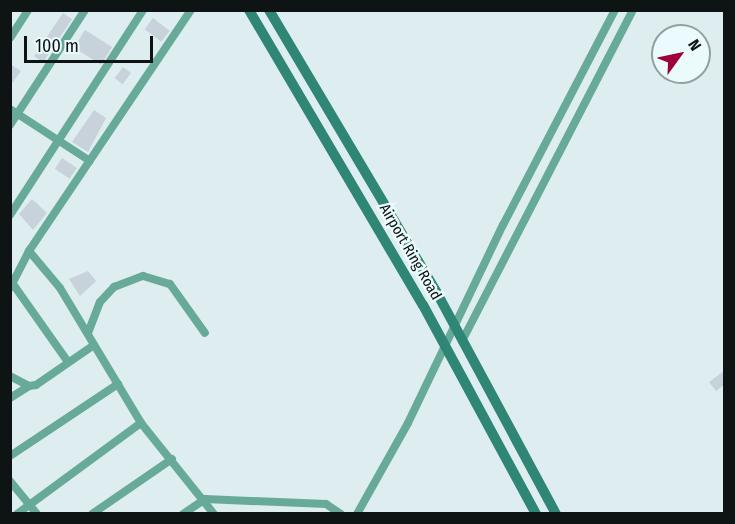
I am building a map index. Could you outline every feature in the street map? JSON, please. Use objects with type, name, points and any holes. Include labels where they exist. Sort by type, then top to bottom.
[{"type":"main road","name":"Airport Ring Road","points":[[249,10],[447,347],[536,513]]},
{"type":"main road","name":"Airport Ring Road","points":[[269,10],[455,327],[556,513]]},
{"type":"street","points":[[10,38],[28,10]]},
{"type":"street","points":[[10,125],[14,112],[85,10]]},
{"type":"street","points":[[10,215],[143,10]]},
{"type":"street","points":[[68,362],[12,286],[29,251],[191,10]]},
{"type":"street","points":[[357,513],[447,347],[503,225],[615,10]]},
{"type":"street","points":[[462,341],[633,10]]},
{"type":"street","points":[[14,112],[90,161]]},
{"type":"street","points":[[29,251],[50,273],[141,423],[205,499],[214,513]]},
{"type":"street","points":[[88,333],[100,302],[114,287],[143,276],[170,284],[205,333]]},
{"type":"street","points":[[10,398],[94,345]]},
{"type":"street","points":[[10,376],[29,386]]},
{"type":"street","points":[[10,456],[118,384]]},
{"type":"street","points":[[17,513],[30,506],[141,423]]},
{"type":"street","points":[[92,513],[172,459]]},
{"type":"street","points":[[10,481],[37,513]]},
{"type":"street","points":[[183,513],[205,499],[326,504],[341,513]]},
{"type":"building","points":[[63,13],[72,19],[43,62],[34,56]]},
{"type":"building","points":[[153,18],[170,31],[161,42],[145,29]]},
{"type":"building","points":[[85,30],[112,47],[101,65],[74,48]]},
{"type":"building","points":[[10,64],[21,71],[10,86]]},
{"type":"building","points":[[123,67],[131,73],[123,84],[115,78]]},
{"type":"building","points":[[94,110],[106,118],[88,152],[72,142]]},
{"type":"building","points":[[62,158],[77,168],[70,179],[55,169]]},
{"type":"building","points":[[32,199],[47,213],[33,230],[19,214]]},
{"type":"building","points":[[88,271],[96,281],[80,296],[69,279]]},
{"type":"building","points":[[724,371],[724,385],[716,391],[709,382]]}]
